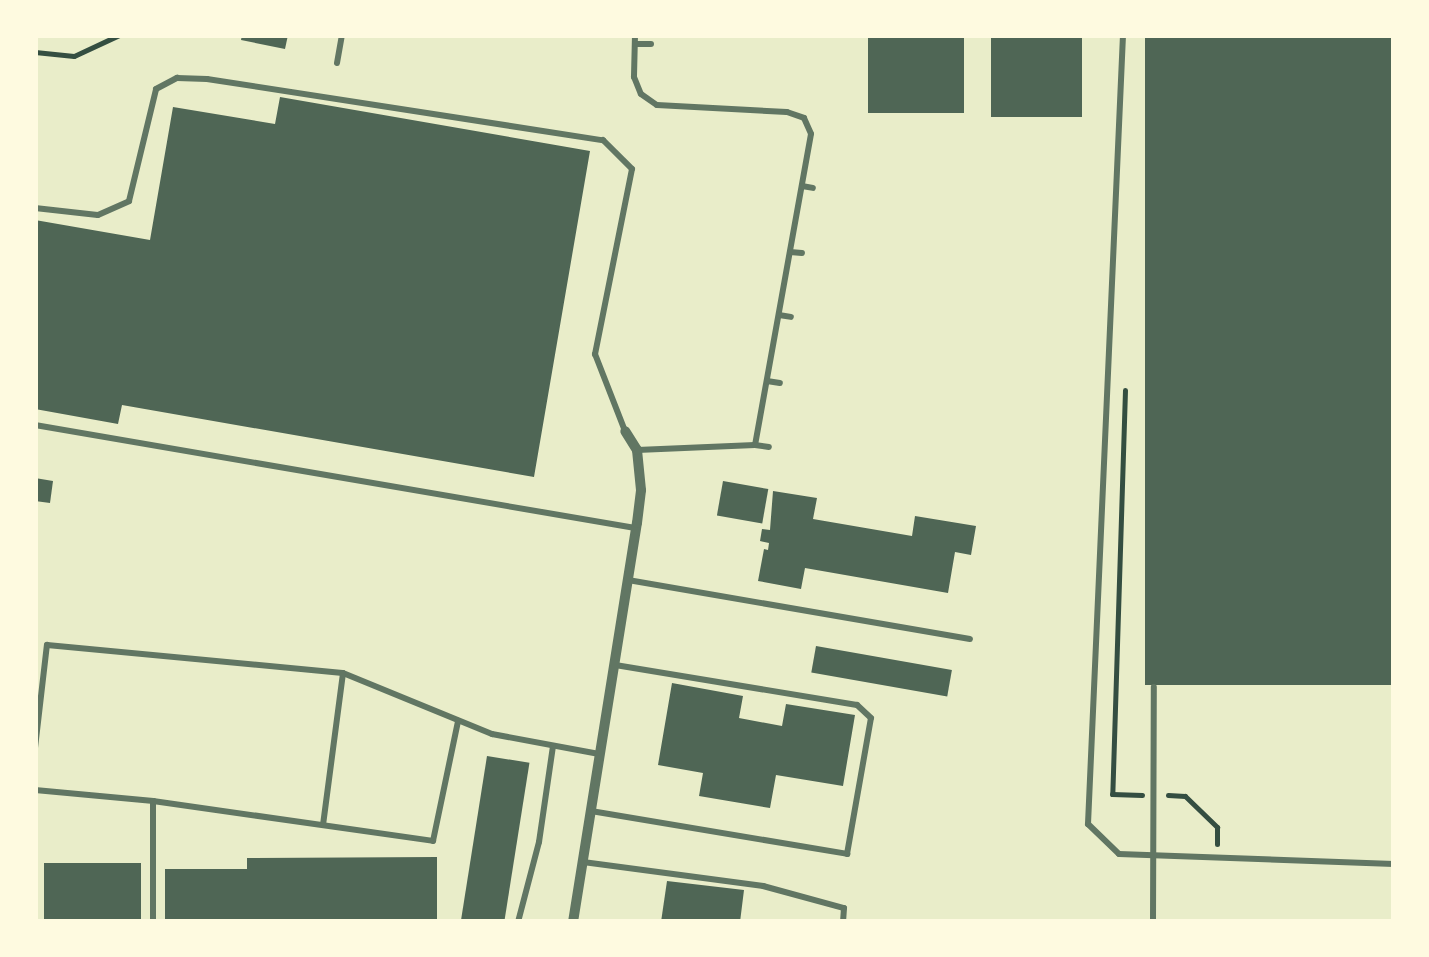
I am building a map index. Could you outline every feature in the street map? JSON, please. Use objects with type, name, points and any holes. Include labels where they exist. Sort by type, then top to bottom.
[{"type":"street","points":[[573,922],[637,528],[637,450],[624,431]]},
{"type":"lane","points":[[337,63],[342,35]]},
{"type":"lane","points":[[1123,35],[1088,824],[1119,854],[1394,864]]},
{"type":"lane","points":[[650,44],[635,39],[634,77],[640,94],[657,105],[787,112],[804,118],[811,134],[755,445]]},
{"type":"lane","points":[[35,208],[98,215],[129,201],[156,89],[177,78],[207,79],[603,140],[632,169],[595,354],[624,431]]},
{"type":"lane","points":[[802,186],[813,188]]},
{"type":"lane","points":[[790,252],[802,254]]},
{"type":"lane","points":[[779,316],[791,317]]},
{"type":"lane","points":[[767,381],[780,383]]},
{"type":"lane","points":[[35,425],[637,528]]},
{"type":"lane","points":[[637,450],[769,447]]},
{"type":"lane","points":[[628,580],[970,640]]},
{"type":"lane","points":[[35,748],[47,645],[343,672],[492,734],[600,754]]},
{"type":"lane","points":[[590,811],[847,854],[871,718],[857,705],[614,664]]},
{"type":"lane","points":[[322,825],[343,672]]},
{"type":"lane","points":[[1153,922],[1154,687]]},
{"type":"lane","points":[[35,790],[154,801],[433,841],[458,721]]},
{"type":"lane","points":[[518,922],[539,842],[553,746]]},
{"type":"lane","points":[[153,922],[154,801]]},
{"type":"lane","points":[[582,862],[763,886],[844,908],[843,922]]},
{"type":"path","points":[[35,52],[74,56],[119,35]]},
{"type":"path","points":[[1126,377],[1112,794],[1186,796],[1217,828],[1216,857]]},
{"type":"building","points":[[242,35],[288,35],[285,49],[241,40]]},
{"type":"building","points":[[868,35],[964,35],[964,113],[868,113]]},
{"type":"building","points":[[991,35],[1082,35],[1082,117],[991,117]]},
{"type":"building","points":[[1145,35],[1394,35],[1394,685],[1145,685]]},
{"type":"building","points":[[280,97],[590,151],[534,477],[122,405],[118,424],[35,409],[35,220],[150,240],[173,107],[275,124]]},
{"type":"building","points":[[35,478],[53,481],[50,503],[35,501]]},
{"type":"building","points":[[723,481],[768,489],[762,523],[717,515]]},
{"type":"building","points":[[773,491],[817,498],[813,519],[912,536],[915,516],[976,526],[971,555],[955,552],[948,593],[805,568],[801,589],[758,581],[764,549],[768,550],[769,543],[760,541],[762,529],[770,530]]},
{"type":"building","points":[[816,646],[952,670],[947,697],[811,673]]},
{"type":"building","points":[[672,683],[743,696],[739,718],[782,726],[786,704],[855,715],[843,786],[776,775],[770,808],[699,796],[703,773],[658,765]]},
{"type":"building","points":[[487,756],[529,763],[504,922],[461,922]]},
{"type":"building","points":[[437,857],[437,922],[165,922],[165,869],[247,869],[247,858]]},
{"type":"building","points":[[44,863],[141,863],[141,922],[44,922]]},
{"type":"building","points":[[667,881],[744,890],[740,922],[661,922]]}]
